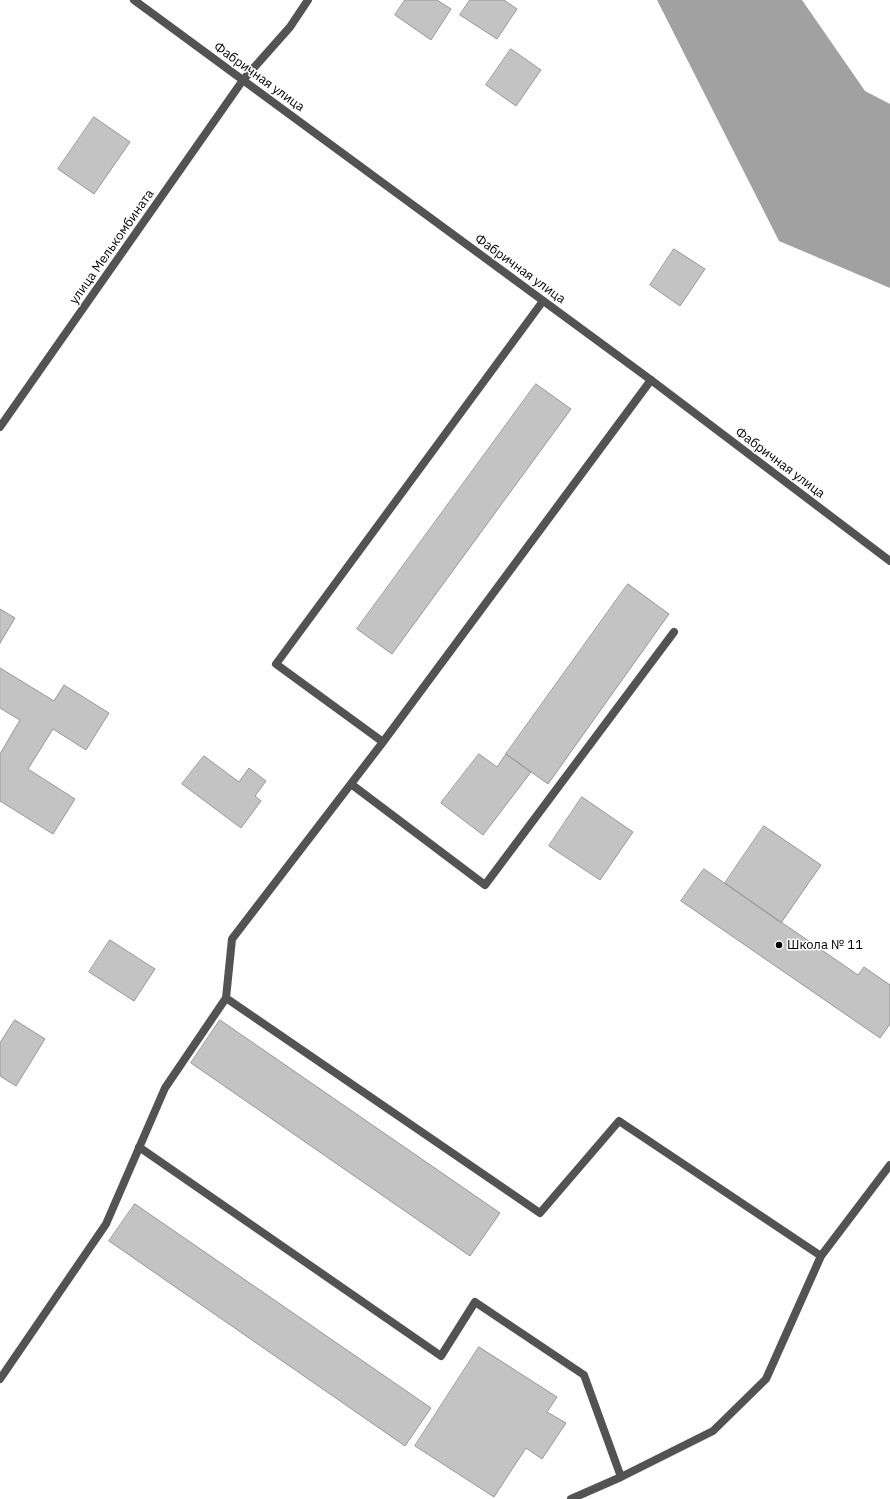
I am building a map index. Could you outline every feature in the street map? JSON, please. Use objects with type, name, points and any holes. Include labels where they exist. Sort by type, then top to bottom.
[{"type":"street","name":"Фабричная улица","points":[[134,0],[652,380],[890,561]]},
{"type":"street","name":"улица Мелькомбината","points":[[0,427],[243,80],[290,27],[308,0]]},
{"type":"street","points":[[383,742],[276,664],[543,300]]},
{"type":"street","points":[[0,1379],[106,1224],[165,1088],[226,998],[232,939],[383,742],[652,380]]},
{"type":"street","points":[[351,784],[485,886],[674,632]]},
{"type":"street","points":[[226,998],[540,1213],[619,1121],[821,1256]]},
{"type":"street","points":[[139,1147],[441,1356],[475,1302],[584,1374],[621,1477]]},
{"type":"street","points":[[571,1499],[621,1477],[713,1431],[766,1379],[821,1256],[890,1165]]},
{"type":"shaded area","points":[[657,0],[802,0],[865,91],[890,104],[890,288],[779,241]]},
{"type":"building","points":[[405,0],[437,0],[451,9],[431,40],[395,15]]},
{"type":"building","points":[[470,0],[504,0],[517,9],[497,39],[460,15]]},
{"type":"building","points":[[511,49],[541,70],[516,106],[486,85]]},
{"type":"building","points":[[94,117],[130,142],[94,194],[58,169]]},
{"type":"building","points":[[674,249],[705,269],[680,306],[650,285]]},
{"type":"building","points":[[536,384],[571,409],[392,654],[357,629]]},
{"type":"building","points":[[628,584],[669,614],[548,784],[506,754]]},
{"type":"building","points":[[0,609],[15,618],[0,643]]},
{"type":"building","points":[[0,668],[54,701],[64,685],[109,713],[86,750],[53,729],[28,769],[75,799],[53,834],[0,801],[0,754],[20,720],[0,708]]},
{"type":"building","points":[[479,754],[497,767],[506,754],[531,772],[483,835],[441,803]]},
{"type":"building","points":[[204,756],[239,782],[249,768],[266,781],[255,796],[261,801],[241,828],[182,784]]},
{"type":"building","points":[[582,797],[633,832],[600,880],[549,846]]},
{"type":"building","points":[[764,826],[821,865],[781,923],[725,883]]},
{"type":"building","name":"Школа № 11","points":[[704,869],[858,975],[864,967],[890,985],[890,1024],[880,1038],[681,901]]},
{"type":"building","points":[[110,940],[155,969],[134,1001],[89,972]]},
{"type":"building","points":[[15,1020],[45,1039],[16,1086],[0,1076],[0,1043]]},
{"type":"building","points":[[220,1020],[500,1213],[470,1256],[191,1063]]},
{"type":"building","points":[[135,1204],[431,1408],[405,1446],[109,1241]]},
{"type":"building","points":[[479,1347],[557,1397],[547,1412],[566,1423],[542,1459],[526,1448],[494,1497],[415,1446]]},
{"type":"place","name":"Школа № 11","points":[[779,945]]}]
